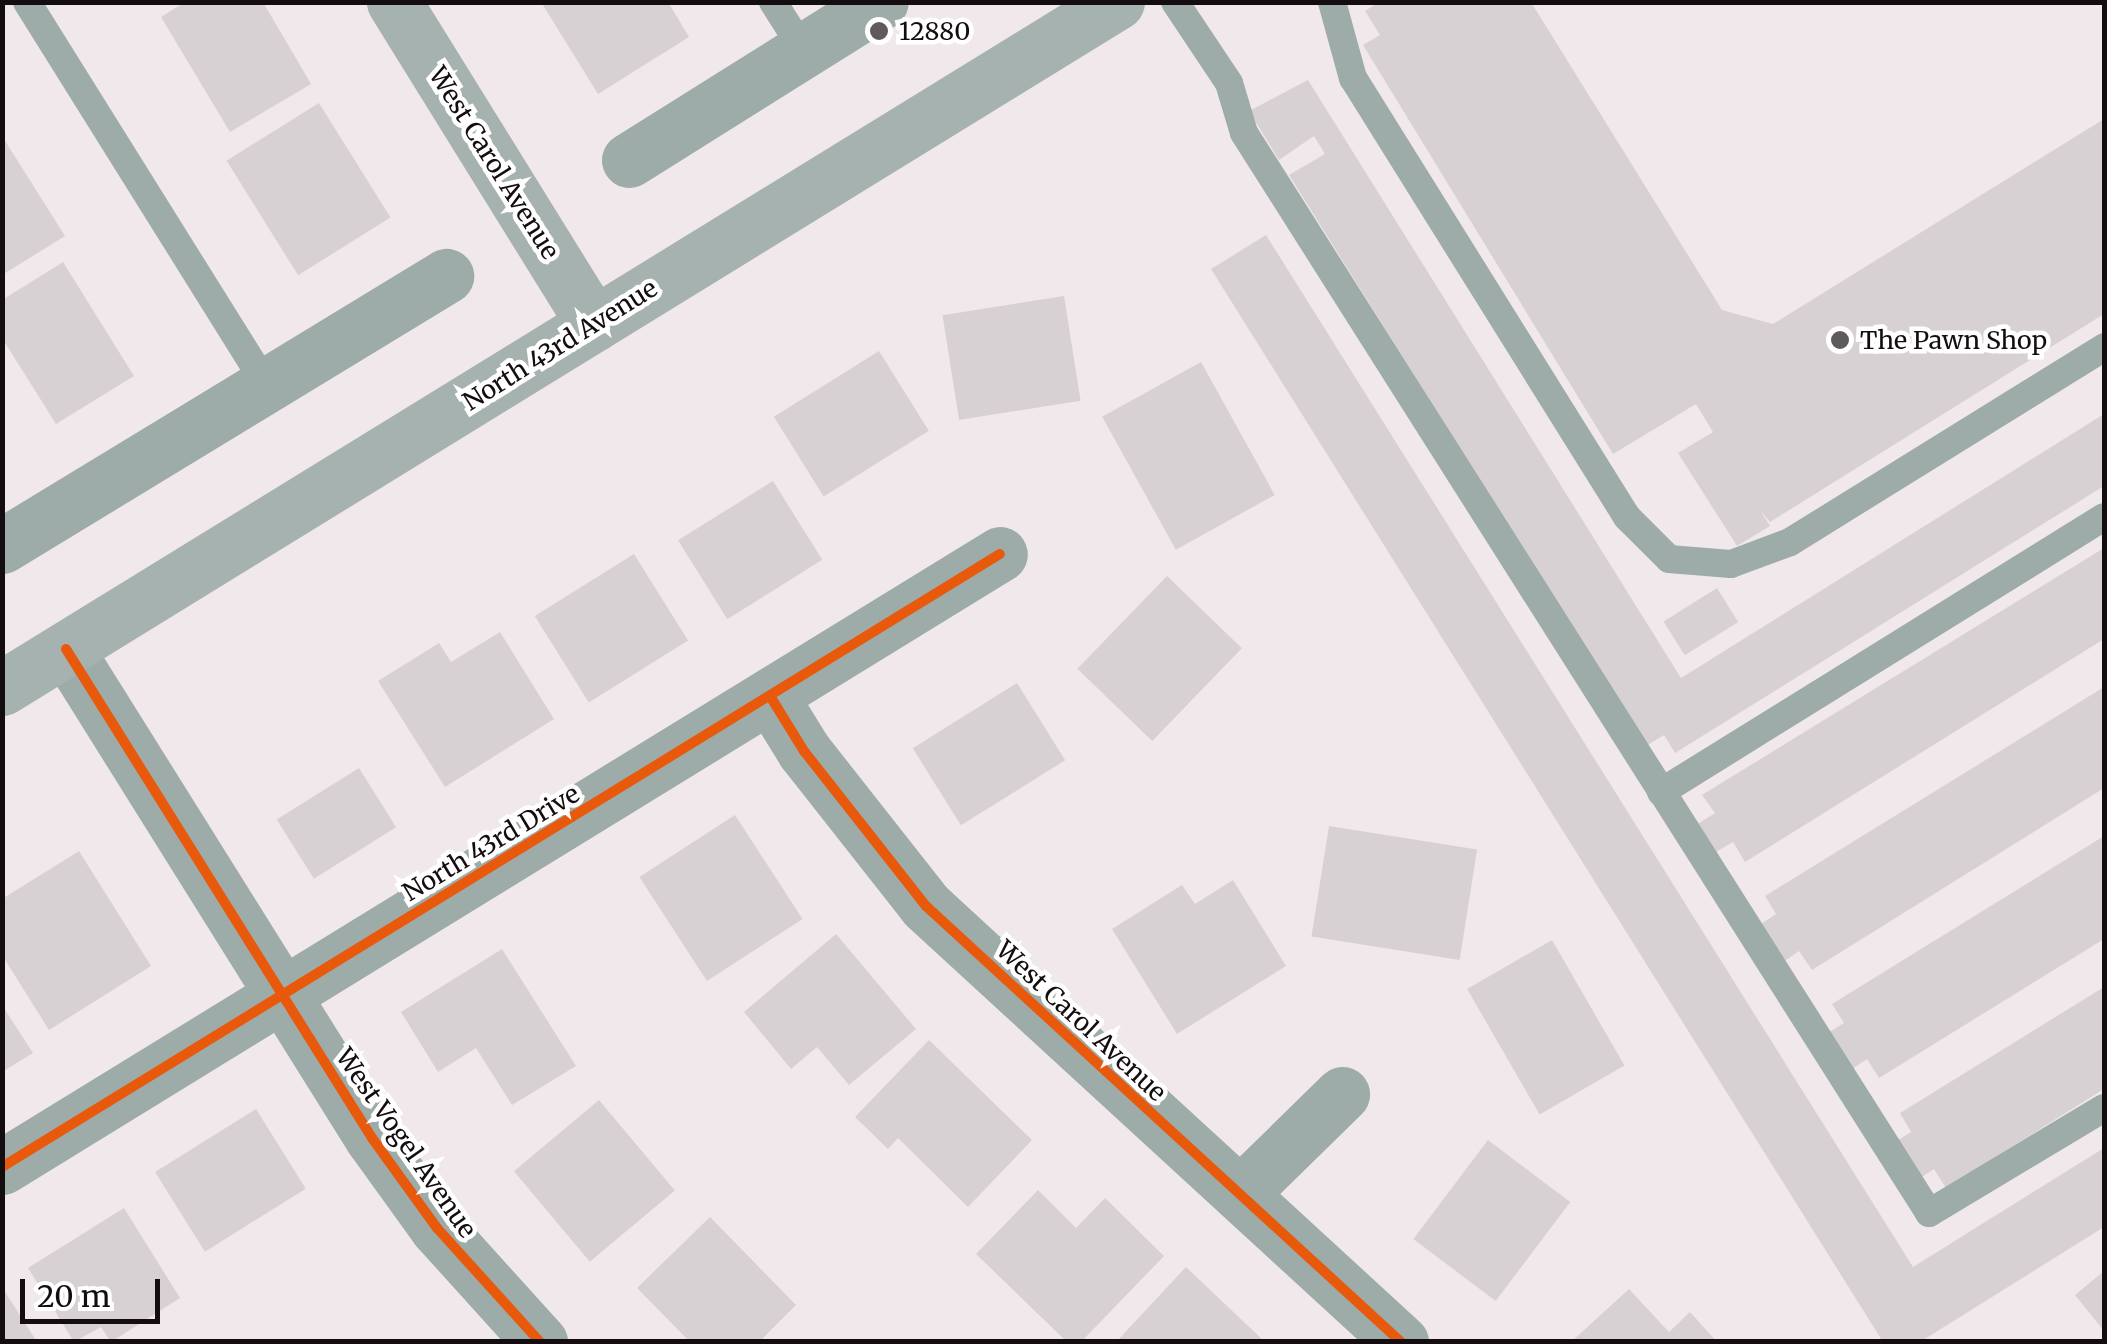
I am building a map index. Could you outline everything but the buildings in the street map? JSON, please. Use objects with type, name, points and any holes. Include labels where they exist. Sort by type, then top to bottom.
[{"type":"main road","name":"West Carol Avenue","points":[[394,2],[594,324]]},
{"type":"main road","name":"North 43rd Avenue","points":[[2,688],[1117,2]]},
{"type":"street","points":[[629,160],[881,2]]},
{"type":"street","points":[[3,544],[446,276]]},
{"type":"street","name":"North 43rd Drive","points":[[2,1167],[1000,554]]},
{"type":"street","name":"West Vogel Avenue","points":[[66,649],[280,996],[437,1228],[540,1342]]},
{"type":"street","name":"West Carol Avenue","points":[[770,696],[804,751],[926,906],[1401,1342]]},
{"type":"street","points":[[1240,1194],[1342,1094]]},
{"type":"lane","points":[[27,2],[266,385]]},
{"type":"lane","points":[[773,2],[804,52]]},
{"type":"lane","points":[[1175,2],[1229,83],[1244,133],[1929,1213],[2104,1108]]},
{"type":"lane","points":[[1332,2],[1353,78],[1627,517],[1668,558],[1731,564],[1790,542],[2104,347]]},
{"type":"lane","points":[[1661,792],[2104,517]]},
{"type":"cycle path","points":[[2,1167],[1000,554]]},
{"type":"cycle path","points":[[66,649],[372,1138],[437,1228],[540,1342]]},
{"type":"cycle path","points":[[770,696],[804,751],[926,906],[1401,1342]]},
{"type":"place","name":"12880","points":[[879,31]]},
{"type":"place","name":"The Pawn Shop","points":[[1840,340]]}]
